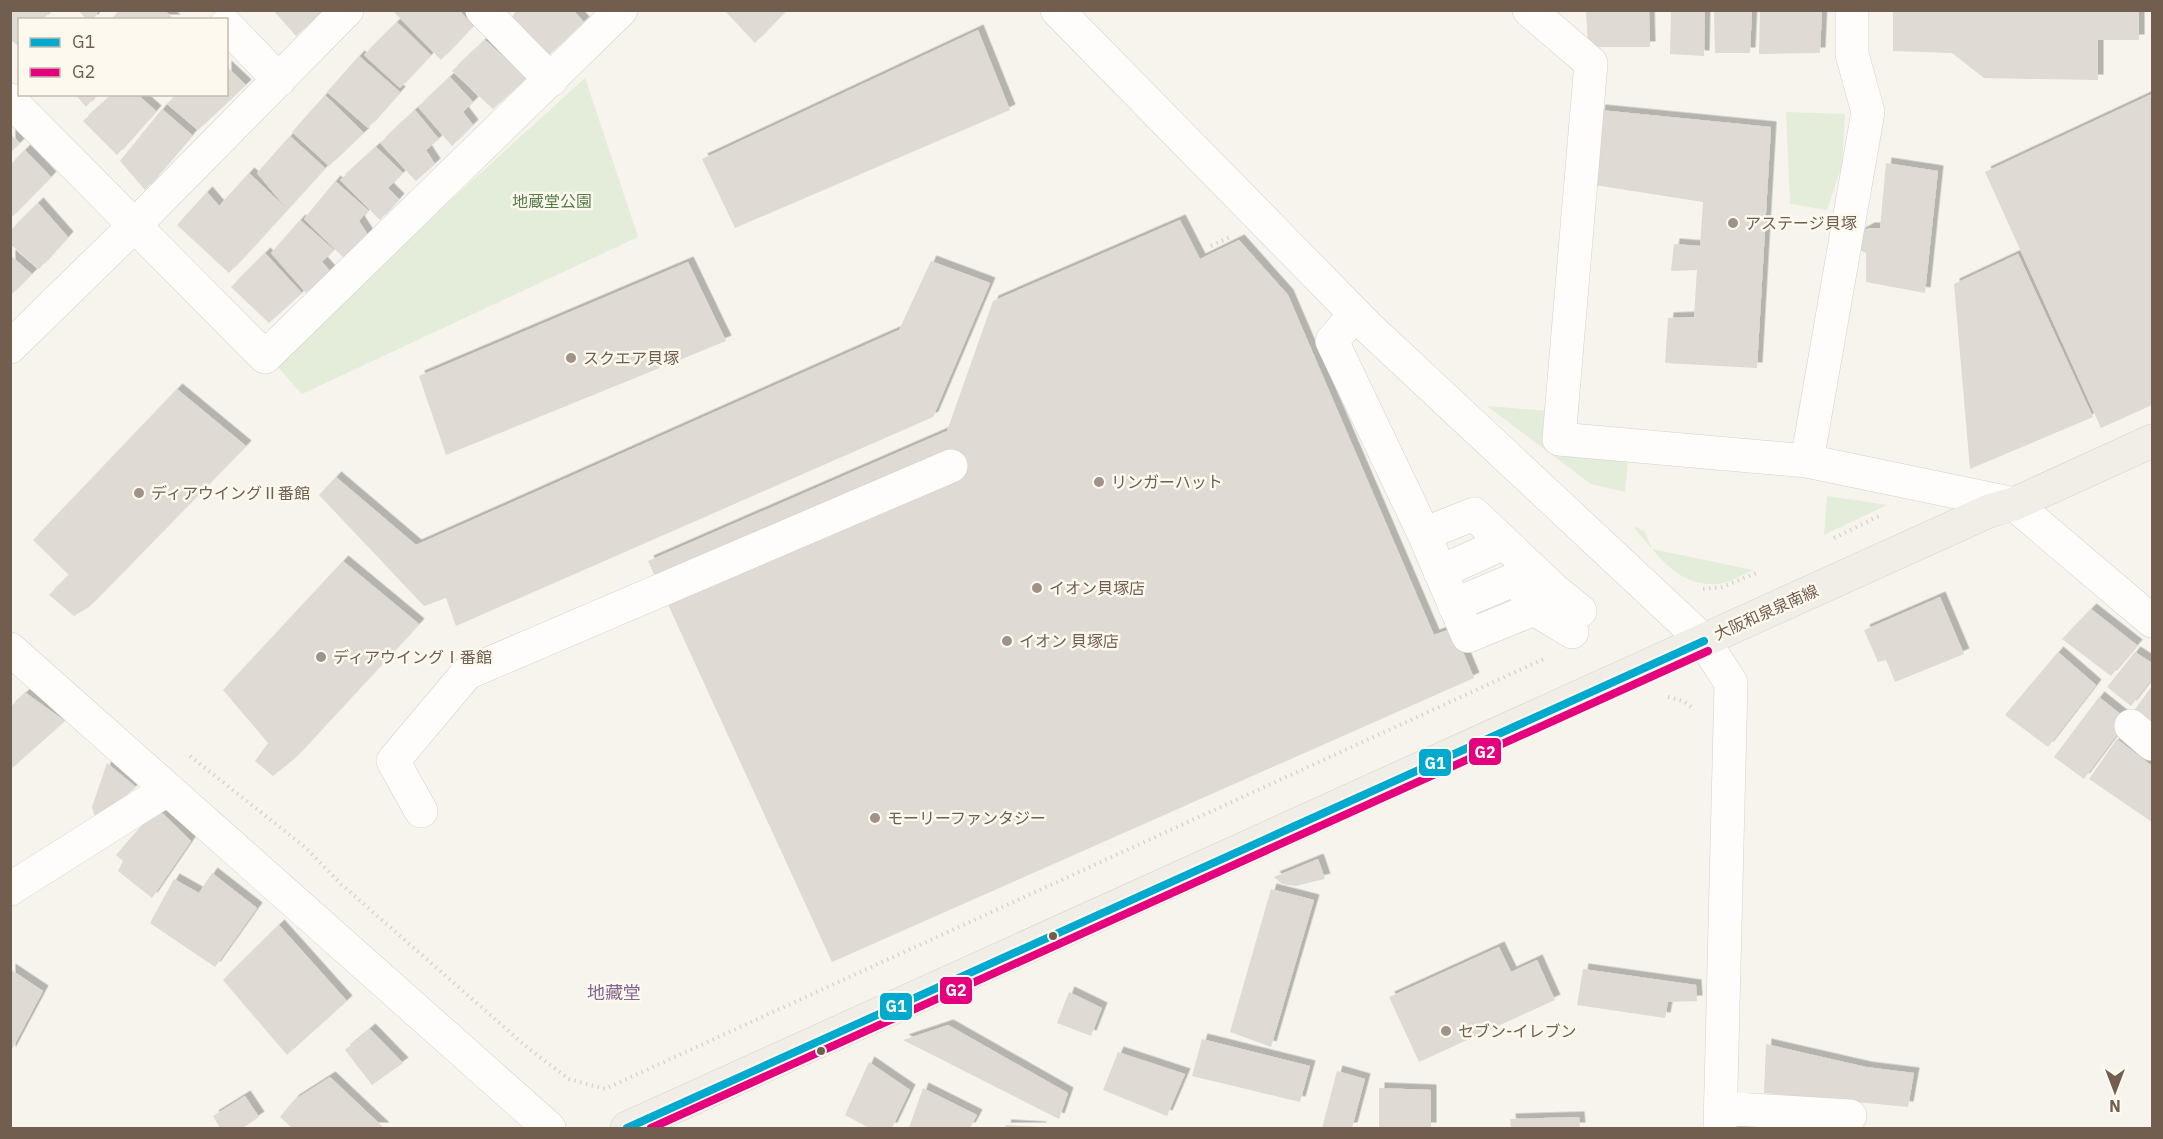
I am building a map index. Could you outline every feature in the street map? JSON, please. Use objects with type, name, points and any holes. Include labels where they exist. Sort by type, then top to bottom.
[{"type":"main road","name":"大阪和泉泉南線","points":[[627,1128],[1989,511],[2014,504],[2152,441]]},
{"type":"street","points":[[10,347],[134,226],[347,10]]},
{"type":"street","points":[[482,10],[550,80]]},
{"type":"street","points":[[10,100],[265,357],[621,10]]},
{"type":"street","points":[[1057,10],[1368,327],[1704,640],[1731,683],[1720,1118],[1850,1116]]},
{"type":"street","points":[[1529,10],[1591,63],[1559,439],[1807,461],[2014,504],[2152,621]]},
{"type":"street","points":[[1807,461],[1868,112],[1852,54],[1852,10]]},
{"type":"street","points":[[228,27],[279,80]]},
{"type":"street","points":[[1344,327],[1332,341],[1424,534],[1468,636],[1533,609],[1576,621],[1553,589],[1474,514],[1424,534]]},
{"type":"street","points":[[421,811],[393,762],[467,673],[951,466]]},
{"type":"street","points":[[1440,572],[1500,541]]},
{"type":"street","points":[[1500,541],[1533,609]]},
{"type":"street","points":[[1454,604],[1518,578]]},
{"type":"street","points":[[10,649],[25,677],[168,789],[549,1128]]},
{"type":"street","points":[[10,889],[168,789]]},
{"type":"path","points":[[1831,539],[1890,511]]},
{"type":"path","points":[[1700,589],[1722,587],[1761,571]]},
{"type":"path","points":[[186,753],[306,848],[341,884],[529,1049],[569,1079],[605,1089],[1551,656]]},
{"type":"green space","name":"地蔵堂公園","points":[[585,78],[638,237],[302,394],[273,362]]},
{"type":"green space","points":[[1786,112],[1845,114],[1842,165],[1827,210],[1790,204]]},
{"type":"green space","points":[[1487,406],[1548,411],[1628,459],[1625,492],[1591,484]]},
{"type":"green space","points":[[1827,496],[1887,505],[1824,535]]},
{"type":"green space","points":[[1635,526],[1645,532],[1652,549],[1635,529]]},
{"type":"green space","points":[[1652,549],[1753,570],[1726,582],[1703,584],[1680,575]]},
{"type":"building","points":[[10,10],[51,10],[45,18],[18,18],[18,44],[10,39]]},
{"type":"building","points":[[78,10],[99,10],[94,18],[85,18]]},
{"type":"building","points":[[120,10],[164,10],[173,18],[112,18]]},
{"type":"building","points":[[273,10],[325,10],[296,36]]},
{"type":"building","points":[[396,10],[459,10],[473,26],[441,60],[394,12]]},
{"type":"building","points":[[517,10],[573,10],[584,22],[548,56],[512,17]]},
{"type":"building","points":[[727,10],[787,10],[755,43],[726,12]]},
{"type":"building","points":[[1586,10],[1649,10],[1650,47],[1588,47]]},
{"type":"building","points":[[1671,10],[1705,10],[1704,56],[1670,54]]},
{"type":"building","points":[[1714,10],[1752,10],[1750,53],[1715,53]]},
{"type":"building","points":[[1760,10],[1822,10],[1820,53],[1759,54]]},
{"type":"building","points":[[1893,10],[2139,10],[2139,40],[2098,40],[2098,80],[1984,78],[1952,53],[1893,51]]},
{"type":"building","points":[[397,22],[431,55],[400,88],[364,55]]},
{"type":"building","points":[[978,30],[1010,110],[735,228],[702,159]]},
{"type":"building","points":[[485,40],[527,78],[493,109],[452,71]]},
{"type":"building","points":[[359,56],[400,92],[368,128],[327,92]]},
{"type":"building","points":[[228,68],[246,85],[198,130],[167,104],[175,96],[228,96]]},
{"type":"building","points":[[450,77],[473,102],[463,112],[473,125],[452,146],[418,107]]},
{"type":"building","points":[[2152,94],[2152,405],[2101,428],[1985,172]]},
{"type":"building","points":[[325,95],[364,133],[329,166],[292,132]]},
{"type":"building","points":[[77,96],[95,96],[86,107]]},
{"type":"building","points":[[111,96],[139,96],[156,111],[117,155],[83,121]]},
{"type":"building","points":[[162,109],[192,135],[145,190],[120,161]]},
{"type":"building","points":[[415,110],[439,139],[426,150],[435,164],[416,181],[380,143]]},
{"type":"building","name":"アステージ貝塚","points":[[1600,110],[1771,127],[1757,368],[1665,363],[1668,318],[1694,317],[1697,270],[1671,271],[1674,244],[1700,246],[1703,202],[1588,184]]},
{"type":"building","points":[[10,134],[20,143],[10,153]]},
{"type":"building","points":[[290,136],[325,168],[229,273],[177,225],[207,192],[219,206],[249,173],[287,209],[257,173]]},
{"type":"building","points":[[376,147],[403,173],[388,188],[399,199],[380,220],[340,180]]},
{"type":"building","points":[[25,150],[51,177],[10,219],[10,165]]},
{"type":"building","points":[[1886,163],[1938,171],[1925,293],[1866,282],[1866,253],[1857,249],[1860,233],[1869,228],[1880,228]]},
{"type":"building","points":[[335,181],[368,210],[359,221],[368,235],[344,258],[304,219]]},
{"type":"building","points":[[38,203],[68,237],[39,269],[10,244],[10,231]]},
{"type":"building","points":[[300,220],[334,250],[322,262],[330,271],[306,293],[271,253]]},
{"type":"building","name":"イオン貝塚店","points":[[1180,220],[1200,259],[1239,240],[1288,295],[1434,635],[1453,628],[1474,678],[832,962],[648,561],[947,431],[993,301]]},
{"type":"building","points":[[265,253],[302,293],[269,323],[231,287]]},
{"type":"building","points":[[2018,254],[2093,417],[1970,469],[1954,284]]},
{"type":"building","points":[[10,255],[32,274],[10,296]]},
{"type":"building","points":[[931,261],[990,283],[933,417],[456,626],[446,598],[424,606],[319,495],[336,477],[416,545],[899,330]]},
{"type":"building","name":"スクエア貝塚","points":[[688,262],[726,341],[446,455],[419,376]]},
{"type":"building","name":"ディアウイングⅡ番館","points":[[177,389],[246,446],[89,607],[74,616],[49,595],[69,575],[33,540]]},
{"type":"building","name":"ディアウイングⅠ番館","points":[[343,561],[419,624],[293,760],[273,776],[255,761],[268,743],[223,690]]},
{"type":"building","points":[[1940,597],[1964,654],[1895,682],[1886,660],[1878,662],[1864,630]]},
{"type":"building","points":[[2091,609],[2137,645],[2111,676],[2062,639]]},
{"type":"building","points":[[2058,652],[2096,685],[2048,747],[2005,715]]},
{"type":"building","points":[[2135,652],[2152,663],[2152,679],[2131,706],[2107,687]]},
{"type":"building","points":[[2152,686],[2152,727],[2130,716]]},
{"type":"building","points":[[26,693],[65,721],[10,770],[10,707]]},
{"type":"building","points":[[2099,697],[2128,720],[2084,779],[2054,757]]},
{"type":"building","points":[[2117,739],[2152,766],[2152,822],[2089,779]]},
{"type":"building","points":[[107,763],[136,787],[96,821],[92,807]]},
{"type":"building","points":[[157,808],[191,841],[152,898],[118,871],[123,861],[116,855]]},
{"type":"building","points":[[1318,859],[1325,879],[1295,886],[1282,884],[1274,877]]},
{"type":"building","points":[[212,873],[257,908],[215,967],[150,923],[174,879],[199,893]]},
{"type":"building","points":[[1271,889],[1314,900],[1271,1047],[1230,1032]]},
{"type":"building","points":[[279,925],[347,1001],[287,1055],[223,980]]},
{"type":"building","name":"セブン-イレブン","points":[[1499,947],[1511,972],[1537,960],[1555,1000],[1419,1062],[1389,997]]},
{"type":"building","points":[[10,969],[43,991],[10,1053]]},
{"type":"building","points":[[1583,969],[1696,985],[1697,1001],[1668,1002],[1665,1018],[1577,1005]]},
{"type":"building","points":[[1069,992],[1102,1008],[1091,1036],[1057,1023]]},
{"type":"building","points":[[948,1025],[1068,1093],[1059,1119],[903,1040]]},
{"type":"building","points":[[370,1029],[403,1063],[372,1085],[345,1050]]},
{"type":"building","points":[[1202,1039],[1310,1066],[1300,1102],[1192,1076]]},
{"type":"building","points":[[1766,1044],[1866,1067],[1914,1073],[1908,1107],[1764,1093]]},
{"type":"building","points":[[1118,1052],[1185,1074],[1167,1116],[1103,1090]]},
{"type":"building","points":[[869,1062],[910,1090],[892,1128],[869,1128],[845,1115]]},
{"type":"building","points":[[1337,1071],[1365,1079],[1352,1128],[1322,1128]]},
{"type":"building","points":[[330,1077],[384,1128],[292,1128],[280,1117],[294,1100]]},
{"type":"building","points":[[923,1088],[977,1115],[970,1128],[909,1128]]},
{"type":"building","points":[[1379,1088],[1431,1090],[1431,1128],[1379,1128]]},
{"type":"building","points":[[245,1096],[259,1117],[243,1128],[220,1128],[213,1116]]},
{"type":"building","points":[[1579,1117],[1580,1128],[1511,1128],[1510,1119]]},
{"type":"building","points":[[1006,1125],[1041,1127],[1041,1128],[1005,1128]]},
{"type":"transit line","name":"G1","points":[[627,1128],[1704,641]]},
{"type":"transit line","name":"G2","points":[[651,1128],[1708,651]]},
{"type":"place","name":"アステージ貝塚","points":[[1733,223]]},
{"type":"place","name":"スクエア貝塚","points":[[571,358]]},
{"type":"place","name":"リンガーハット","points":[[1099,482]]},
{"type":"place","name":"ディアウイングⅡ番館","points":[[139,493]]},
{"type":"place","name":"イオン貝塚店","points":[[1037,588]]},
{"type":"place","name":"イオン 貝塚店","points":[[1007,641]]},
{"type":"place","name":"ディアウイングⅠ番館","points":[[321,657]]},
{"type":"place","name":"モーリーファンタジー","points":[[875,818]]},
{"type":"place","name":"セブン-イレブン","points":[[1446,1031]]},
{"type":"district","name":"地藏堂","points":[[614,992]]}]
